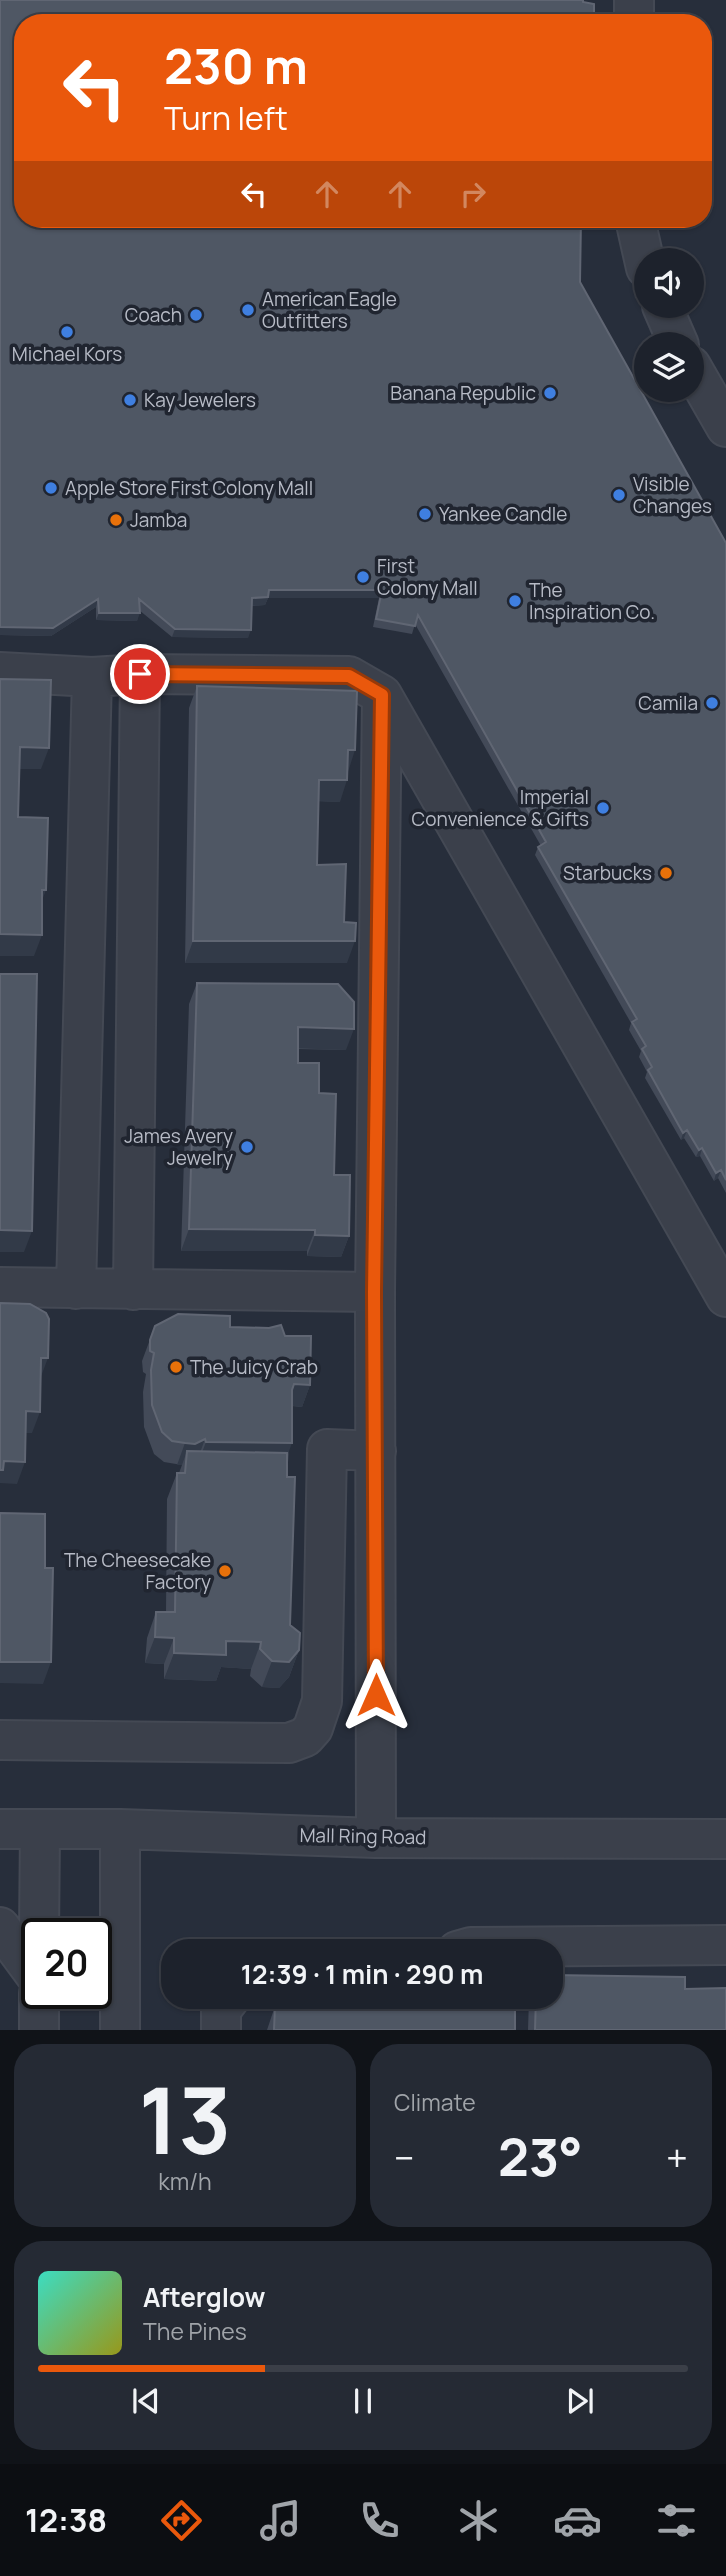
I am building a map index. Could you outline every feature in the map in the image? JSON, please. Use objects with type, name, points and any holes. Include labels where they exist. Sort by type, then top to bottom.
[{"type":"street","points":[[637,228],[642,248]]},
{"type":"street","points":[[704,389],[726,427]]},
{"type":"street","points":[[0,672],[92,677],[140,674],[349,676],[382,695],[726,1297]]},
{"type":"street","points":[[132,1290],[140,674]]},
{"type":"street","points":[[76,1289],[92,677]]},
{"type":"street","points":[[376,1838],[374,1292],[382,695]]},
{"type":"street","points":[[0,1287],[178,1291],[202,1287],[374,1292]]},
{"type":"street","points":[[0,1740],[243,1744],[289,1743],[305,1737],[318,1717],[322,1701],[327,1449],[376,1451]]},
{"type":"street","name":"Mall Ring Road","points":[[0,1829],[120,1829],[376,1838],[726,1839]]},
{"type":"street","points":[[40,1829],[40,1918]]},
{"type":"street","points":[[120,1829],[120,2030]]},
{"type":"street","points":[[0,1927],[21,1955]]},
{"type":"street","points":[[563,1946],[726,1945]]},
{"type":"street","points":[[39,2009],[39,2030]]},
{"type":"street","points":[[221,2030],[222,2009]]},
{"type":"building","name":"First Colony Mall","points":[[0,0],[583,0],[594,4],[594,14],[14,14],[14,228],[581,228],[580,282],[634,379],[634,402],[647,402],[726,543],[726,1180],[721,1170],[716,1173],[702,1148],[699,1150],[687,1130],[683,1133],[648,1070],[652,1067],[642,1049],[646,1046],[632,1022],[637,1019],[538,847],[546,842],[418,615],[415,626],[376,619],[382,590],[269,590],[268,597],[252,598],[251,630],[175,629],[139,599],[140,613],[99,613],[98,599],[53,628],[0,627]]},
{"type":"building","points":[[0,679],[51,680],[49,748],[20,747],[18,817],[48,818],[46,890],[42,890],[42,935],[0,934]]},
{"type":"building","points":[[197,686],[357,691],[355,750],[348,750],[347,780],[319,780],[317,865],[346,864],[344,922],[356,923],[355,941],[193,941]]},
{"type":"building","points":[[0,974],[37,974],[32,1231],[0,1230]]},
{"type":"building","points":[[197,983],[338,984],[354,1002],[354,1029],[298,1027],[298,1063],[319,1063],[319,1093],[336,1094],[334,1175],[350,1175],[349,1236],[315,1235],[315,1230],[189,1229]]},
{"type":"building","points":[[0,1303],[30,1304],[46,1313],[49,1319],[48,1358],[41,1358],[40,1412],[26,1411],[25,1462],[4,1461],[3,1470],[0,1470]]},
{"type":"building","points":[[178,1314],[230,1316],[230,1327],[269,1328],[281,1325],[285,1336],[311,1336],[310,1385],[294,1384],[292,1390],[292,1443],[206,1442],[205,1439],[195,1444],[172,1441],[162,1432],[152,1405],[151,1370],[154,1353],[150,1351],[150,1340],[155,1326]]},
{"type":"building","name":"The Cheesecake Factory","points":[[187,1451],[287,1453],[287,1477],[295,1477],[290,1625],[300,1633],[299,1650],[289,1662],[272,1661],[260,1649],[261,1642],[226,1641],[226,1655],[174,1653],[174,1638],[155,1637],[156,1612],[175,1612],[177,1473],[185,1473]]},
{"type":"building","points":[[0,1513],[45,1514],[45,1568],[53,1568],[51,1662],[0,1662]]},
{"type":"building","points":[[563,1975],[685,1977],[685,1989],[726,1988],[726,2030],[535,2030],[536,2009],[563,2009]]},
{"type":"building","points":[[275,2009],[515,2009],[515,2030],[274,2030]]},
{"type":"place","name":"American Eagle Outfitters","points":[[248,310]]},
{"type":"place","name":"Coach","points":[[196,315]]},
{"type":"place","name":"Michael Kors","points":[[67,332]]},
{"type":"place","name":"Banana Republic","points":[[550,393]]},
{"type":"place","name":"Kay Jewelers","points":[[130,400]]},
{"type":"place","name":"Apple Store First Colony Mall","points":[[51,488]]},
{"type":"place","name":"Visible Changes","points":[[619,495]]},
{"type":"place","name":"Yankee Candle","points":[[425,514]]},
{"type":"place","name":"Jamba","points":[[116,520]]},
{"type":"place","name":"First Colony Mall","points":[[363,577]]},
{"type":"place","name":"The Inspiration Co.","points":[[515,601]]},
{"type":"place","name":"Camila","points":[[712,703]]},
{"type":"place","name":"Imperial Convenience & Gifts","points":[[603,808]]},
{"type":"place","name":"Starbucks","points":[[666,873]]},
{"type":"place","name":"James Avery Jewelry","points":[[247,1147]]},
{"type":"place","name":"The Juicy Crab","points":[[176,1367]]},
{"type":"place","name":"The Cheesecake Factory","points":[[225,1571]]},
{"type":"route","points":[[140,674],[349,676],[382,695],[374,1292],[376,1695]]}]
